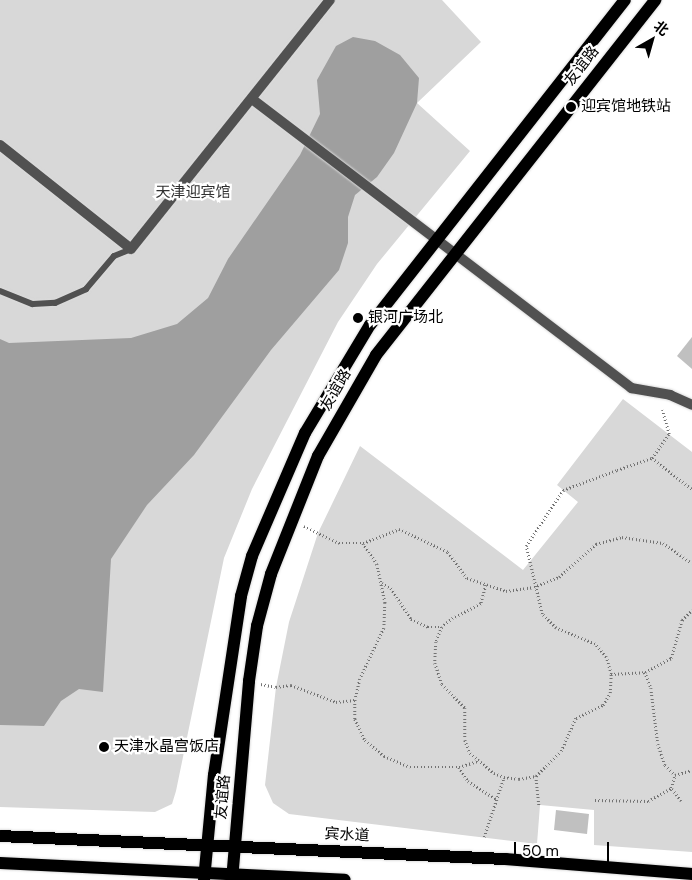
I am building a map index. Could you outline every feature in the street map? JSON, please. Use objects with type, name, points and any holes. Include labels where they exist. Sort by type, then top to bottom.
[{"type":"main road","name":"友谊路","points":[[205,876],[207,844],[233,633],[252,556],[305,433],[370,325],[624,0]]},
{"type":"main road","name":"友谊路","points":[[232,877],[249,681],[263,600],[291,520],[318,456],[355,388],[376,356],[655,0]]},
{"type":"main road","name":"宾水道","points":[[0,836],[505,859],[692,874]]},
{"type":"main road","points":[[0,862],[205,876],[345,880]]},
{"type":"street","points":[[0,145],[131,249],[330,0]]},
{"type":"street","points":[[252,99],[303,136],[382,199],[457,253],[630,388],[670,395],[692,405]]},
{"type":"lane","points":[[0,291],[33,304],[55,303],[86,289],[114,256],[131,249]]},
{"type":"path","points":[[486,585],[481,604],[453,618],[442,627],[436,642],[435,663],[442,684],[465,708],[465,740],[470,753],[478,761],[504,777],[519,779],[536,776],[561,751],[576,718],[603,705],[610,693],[611,674],[606,658],[595,644],[556,628],[542,614],[534,587],[526,546],[564,490],[652,458],[669,434],[662,410]]},
{"type":"path","points":[[652,458],[692,489]]},
{"type":"path","points":[[291,520],[339,543],[363,543],[399,529],[448,552],[467,578],[506,591],[534,587],[558,577],[596,544],[622,537],[663,543],[692,563]]},
{"type":"path","points":[[363,543],[377,564],[382,582],[384,628],[360,679],[355,700],[355,719],[365,740],[384,756],[410,767],[459,767],[478,761]]},
{"type":"path","points":[[382,582],[391,588],[411,619],[428,627],[442,627]]},
{"type":"path","points":[[611,674],[645,672],[671,658],[682,620],[692,610]]},
{"type":"path","points":[[645,672],[651,688],[658,744],[664,765],[675,775]]},
{"type":"path","points":[[249,681],[276,687],[291,685],[336,702],[355,700]]},
{"type":"path","points":[[459,767],[468,781],[497,801]]},
{"type":"path","points":[[675,775],[692,770]]},
{"type":"path","points":[[595,800],[648,801],[671,788],[675,775]]},
{"type":"path","points":[[536,776],[539,805]]},
{"type":"path","points":[[484,837],[504,777]]},
{"type":"path","points":[[671,788],[681,801]]},
{"type":"green space","name":"天津迎宾馆","points":[[0,0],[442,0],[481,42],[417,103],[470,151],[377,264],[338,322],[252,489],[224,558],[176,791],[172,804],[155,812],[0,807]]},
{"type":"green space","points":[[623,399],[692,452],[692,852],[594,845],[594,810],[540,805],[537,844],[289,814],[273,803],[265,785],[276,687],[289,622],[318,533],[360,446],[523,570],[578,502],[557,485]]},
{"type":"shaded area","points":[[353,37],[375,41],[400,55],[419,78],[417,103],[394,153],[377,177],[355,195],[348,217],[348,243],[339,270],[271,350],[194,455],[147,505],[111,559],[103,692],[79,689],[61,701],[44,726],[0,725],[0,339],[9,343],[131,338],[177,324],[208,298],[228,259],[300,155],[320,114],[317,80],[336,46]]},
{"type":"building","points":[[692,337],[692,369],[677,356]]},
{"type":"building","points":[[556,810],[589,814],[587,834],[554,830]]},
{"type":"place","name":"迎宾馆地铁站","points":[[571,107]]},
{"type":"place","name":"银河广场北","points":[[358,318]]},
{"type":"place","name":"天津水晶宫饭店","points":[[104,747]]}]
